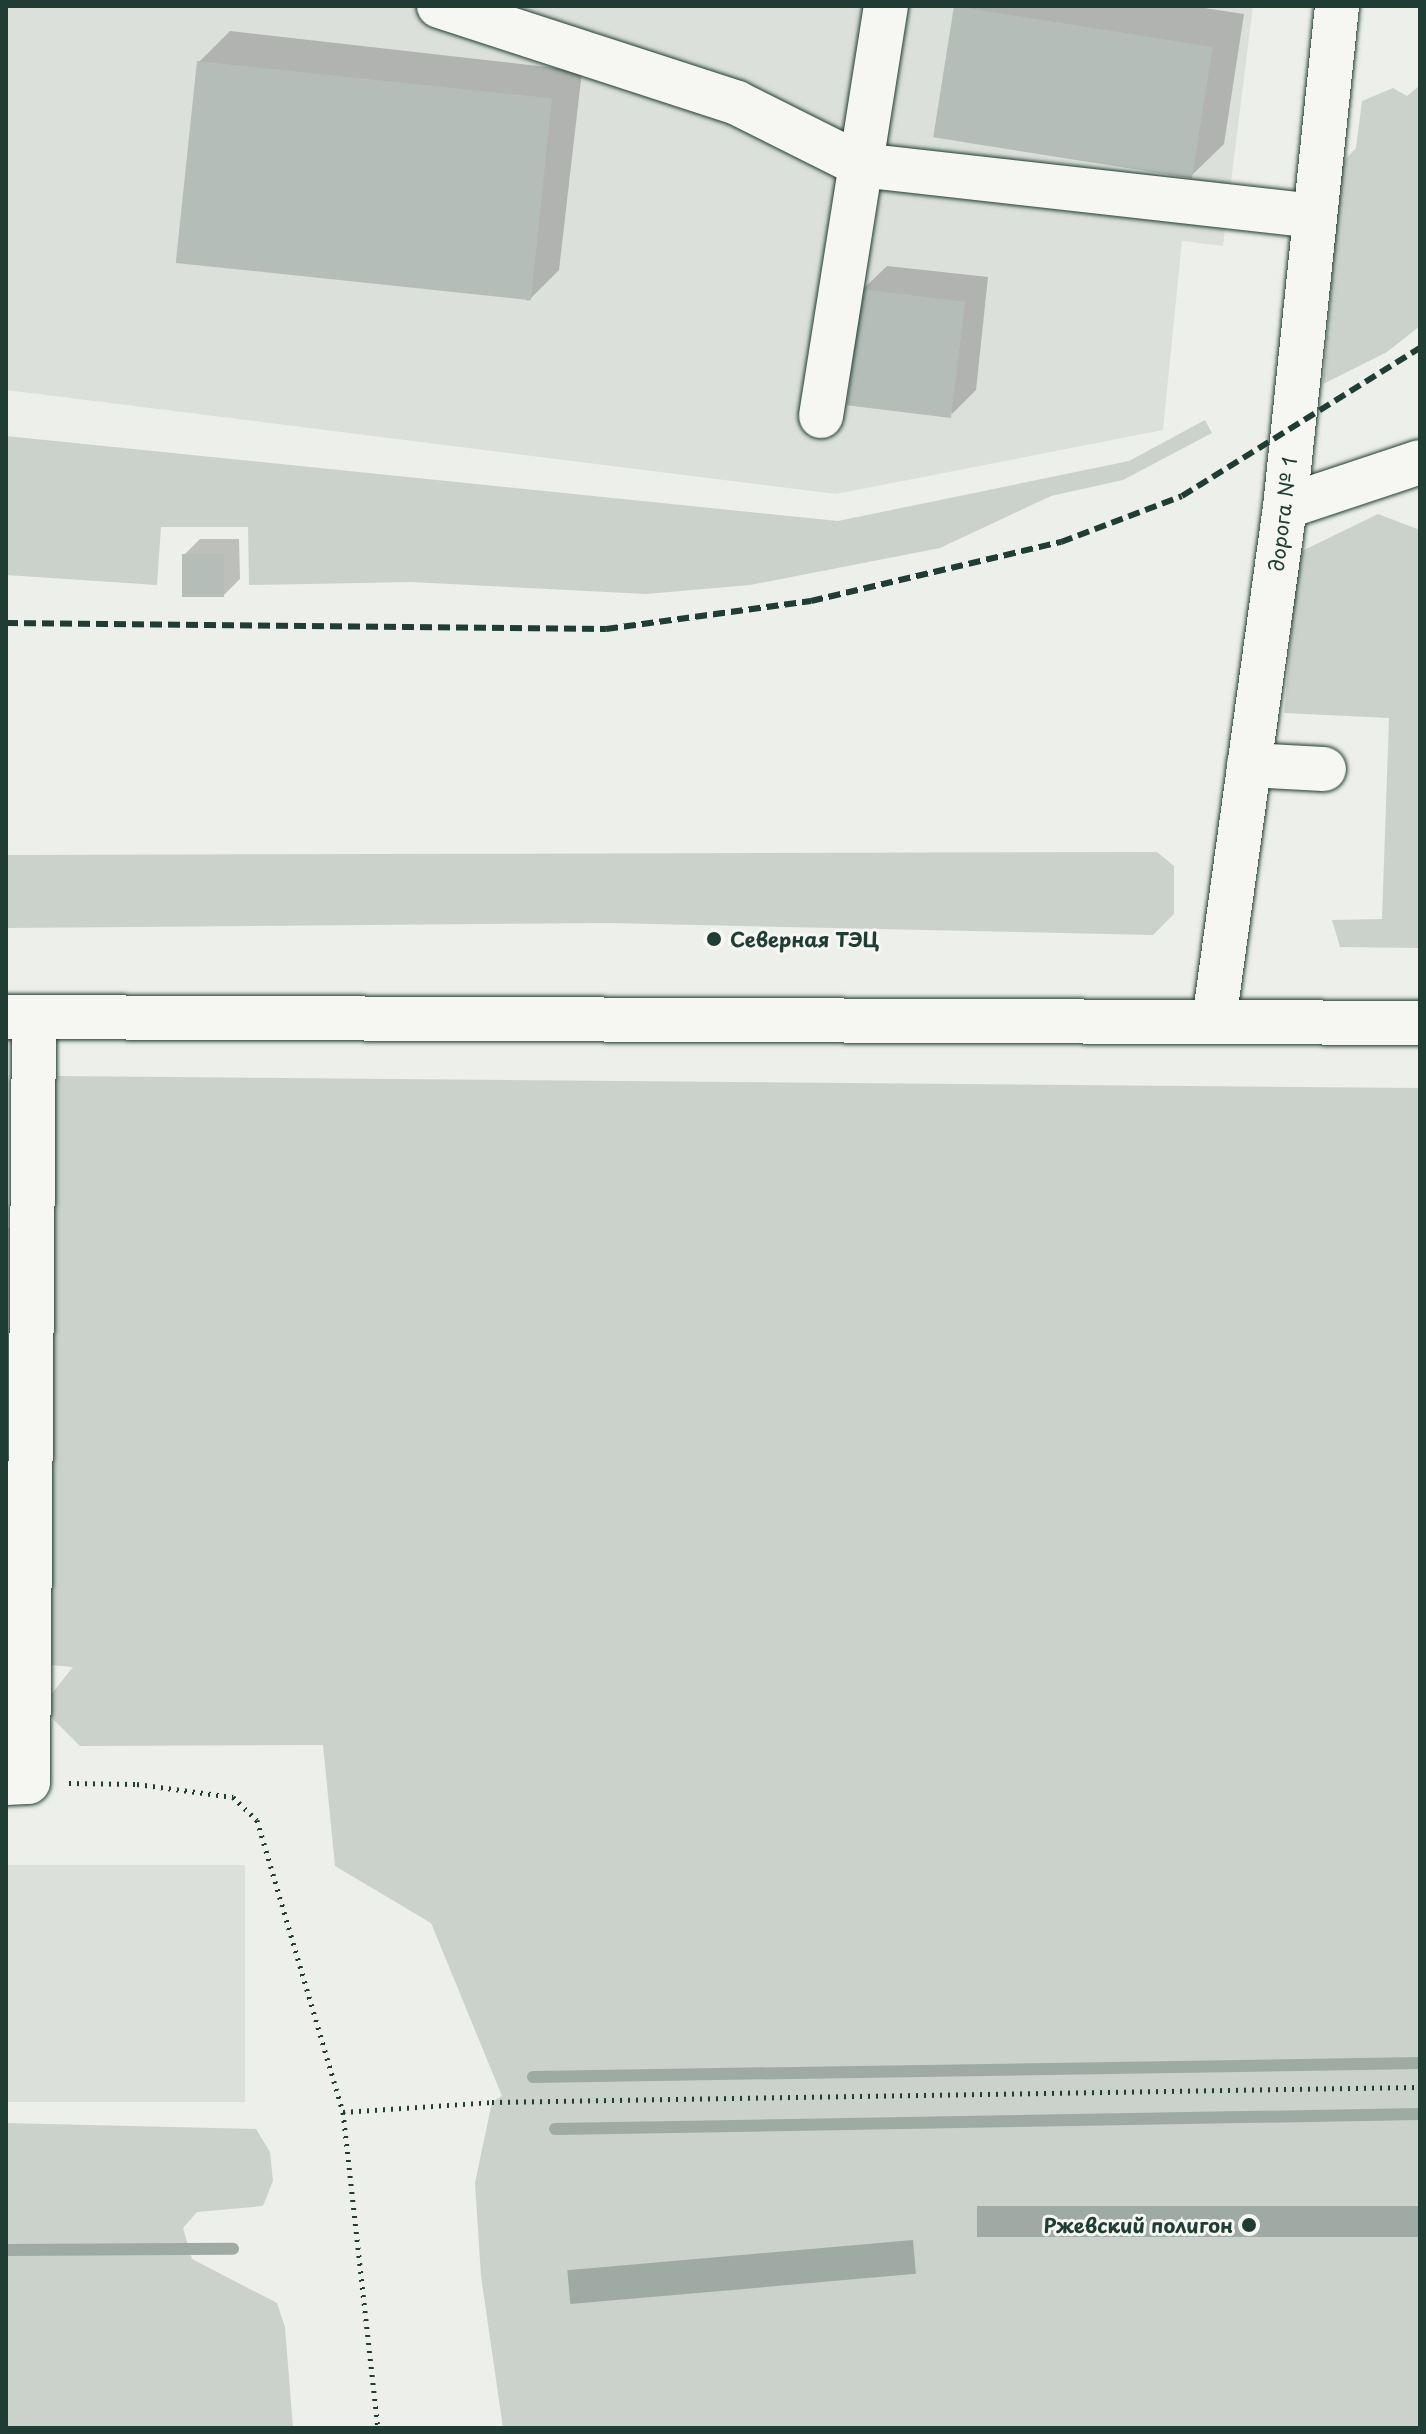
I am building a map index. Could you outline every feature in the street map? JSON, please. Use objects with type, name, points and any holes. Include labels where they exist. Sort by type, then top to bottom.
[{"type":"main road","points":[[439,6],[737,103],[861,165],[1314,216]]},
{"type":"main road","points":[[821,416],[886,6]]},
{"type":"main road","name":"дорога № 1","points":[[1214,1021],[1285,507],[1337,6]]},
{"type":"main road","points":[[1285,507],[1420,462]]},
{"type":"main road","points":[[1249,765],[1324,769]]},
{"type":"main road","points":[[17,1782],[20,1017],[1420,1023]]},
{"type":"path","points":[[17,1782],[137,1784],[233,1797],[257,1820],[343,2112],[378,2428]]},
{"type":"path","points":[[343,2112],[492,2102],[1420,2087]]},
{"type":"shaded area","points":[[6,6],[1253,6],[1223,246],[1182,241],[1163,430],[836,494],[6,390]]},
{"type":"shaded area","points":[[1420,85],[1420,326],[1387,352],[1323,384],[1341,164],[1356,148],[1362,101],[1393,88],[1407,96]]},
{"type":"shaded area","points":[[1205,420],[1212,433],[1123,480],[1051,496],[940,548],[750,585],[646,594],[411,582],[249,585],[248,527],[161,527],[157,585],[6,575],[6,436],[838,521],[1129,461]]},
{"type":"shaded area","points":[[1378,514],[1420,530],[1420,948],[1340,947],[1332,920],[1382,919],[1389,718],[1284,713],[1298,553]]},
{"type":"shaded area","points":[[1157,852],[1174,866],[1174,914],[1153,935],[609,923],[6,928],[6,855]]},
{"type":"shaded area","points":[[55,1076],[1420,1088],[1420,2428],[503,2428],[481,2276],[475,2183],[492,2102],[502,2096],[431,1923],[335,1866],[323,1745],[80,1746],[41,1707],[73,1667],[6,1661],[6,1228],[49,1224]]},
{"type":"shaded area","points":[[6,1865],[245,1865],[245,2102],[6,2102]]},
{"type":"shaded area","points":[[6,2123],[256,2129],[270,2152],[273,2181],[263,2206],[197,2212],[183,2228],[192,2259],[277,2303],[285,2327],[293,2428],[6,2428]]},
{"type":"shaded area","points":[[977,2206],[1420,2206],[1420,2237],[977,2237]]},
{"type":"shaded area","points":[[913,2240],[916,2274],[570,2304],[567,2270]]},
{"type":"building","points":[[954,6],[1213,47],[1192,178],[933,137]]},
{"type":"building","points":[[197,61],[552,98],[531,300],[176,263]]},
{"type":"building","points":[[861,289],[965,302],[951,418],[847,405]]},
{"type":"building","points":[[182,554],[224,554],[224,597],[182,597]]},
{"type":"waterway","points":[[533,2077],[1420,2063]]},
{"type":"waterway","points":[[555,2129],[1420,2114]]},
{"type":"waterway","points":[[6,2250],[233,2249]]},
{"type":"railway","points":[[6,623],[606,629],[811,601],[1061,542],[1182,496],[1420,348]]},
{"type":"place","name":"Северная ТЭЦ","points":[[714,939]]},
{"type":"place","name":"Ржевский полигон","points":[[1249,2225]]}]
